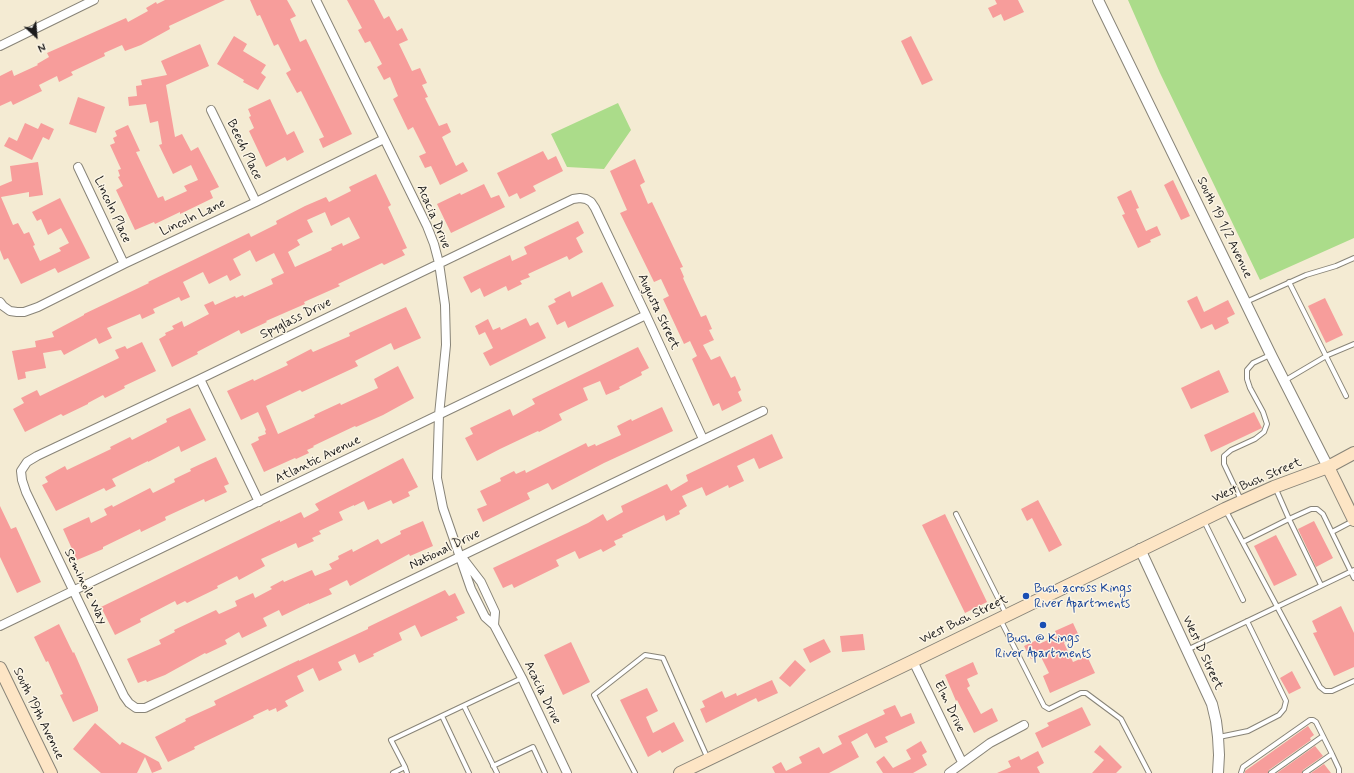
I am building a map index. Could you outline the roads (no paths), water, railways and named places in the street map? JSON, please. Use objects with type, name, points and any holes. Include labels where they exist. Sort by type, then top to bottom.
[{"type":"main road","name":"West Bush Street","points":[[680,773],[914,661],[1203,519],[1274,487],[1328,466],[1354,453]]},
{"type":"main road","points":[[1328,466],[1354,520]]},
{"type":"main road","name":"South 19th Avenue","points":[[0,668],[51,773]]},
{"type":"street","points":[[0,46],[94,0]]},
{"type":"street","name":"Acacia Drive","points":[[316,0],[427,226],[439,263],[445,305],[446,345],[439,415],[437,478],[443,508],[451,533],[461,556],[471,589],[485,617],[494,625],[522,678],[568,773]]},
{"type":"street","name":"South 19 1/2 Avenue","points":[[1098,0],[1271,355],[1328,466]]},
{"type":"street","name":"Beech Place","points":[[211,110],[256,202]]},
{"type":"street","name":"Lincoln Lane","points":[[0,302],[3,306],[17,312],[24,312],[38,307],[384,139]]},
{"type":"street","name":"Lincoln Place","points":[[78,167],[124,264]]},
{"type":"street","name":"Spyglass Drive","points":[[21,471],[27,462],[36,456],[200,379],[573,199],[586,199]]},
{"type":"street","name":"Augusta Street","points":[[586,199],[591,202],[595,208],[703,439]]},
{"type":"street","name":"Atlantic Avenue","points":[[0,626],[646,315]]},
{"type":"street","points":[[200,379],[259,502]]},
{"type":"street","name":"National Drive","points":[[136,708],[144,708],[153,704],[763,411]]},
{"type":"street","name":"Seminole Way","points":[[21,471],[26,492],[124,696],[129,703],[136,708]]},
{"type":"street","name":"West D Street","points":[[1140,549],[1212,704],[1218,737],[1218,773]]},
{"type":"street","name":"Acacia Drive","points":[[461,556],[481,582],[495,612],[494,625]]},
{"type":"street","name":"Elm Drive","points":[[914,661],[962,762]]},
{"type":"street","points":[[948,773],[990,743],[1024,725]]},
{"type":"lane","points":[[1245,302],[1306,274],[1336,266],[1354,258]]},
{"type":"lane","points":[[1289,282],[1346,396]]},
{"type":"lane","points":[[1284,381],[1354,344]]},
{"type":"lane","points":[[1242,501],[1224,464],[1224,456],[1231,450],[1264,432],[1267,424],[1263,412],[1250,388],[1247,379],[1247,370],[1253,364],[1271,355]]},
{"type":"lane","points":[[1274,487],[1321,585]]},
{"type":"lane","points":[[1225,509],[1320,687],[1325,691],[1332,691],[1354,681]]},
{"type":"lane","points":[[1243,542],[1311,509],[1317,509],[1323,514],[1352,570],[1354,578]]},
{"type":"lane","points":[[956,514],[1044,706],[1049,709],[1081,693],[1086,693],[1121,719],[1149,773]]},
{"type":"lane","points":[[1203,519],[1243,600]]},
{"type":"lane","points":[[1332,532],[1354,520]]},
{"type":"lane","points":[[1187,650],[1352,570]]},
{"type":"lane","points":[[1218,737],[1248,731],[1279,715],[1284,709],[1286,701],[1247,621]]},
{"type":"lane","points":[[635,773],[594,695],[645,656],[663,658],[708,759]]},
{"type":"lane","points":[[407,773],[391,740],[522,678]]},
{"type":"lane","points":[[464,706],[497,773]]},
{"type":"lane","points":[[442,716],[469,773]]},
{"type":"lane","points":[[1242,773],[1243,767],[1310,720],[1313,720],[1316,722],[1332,754],[1339,769],[1339,773]]},
{"type":"lane","points":[[1271,773],[1323,736]]},
{"type":"lane","points":[[493,766],[532,748],[545,773]]},
{"type":"lane","points":[[1305,773],[1332,754]]},
{"type":"lane","points":[[393,773],[405,767]]},
{"type":"place","name":"Bush across Kings River Apartments","points":[[1026,596]]},
{"type":"place","name":"Bush @ Kings River Apartments","points":[[1043,625]]}]
